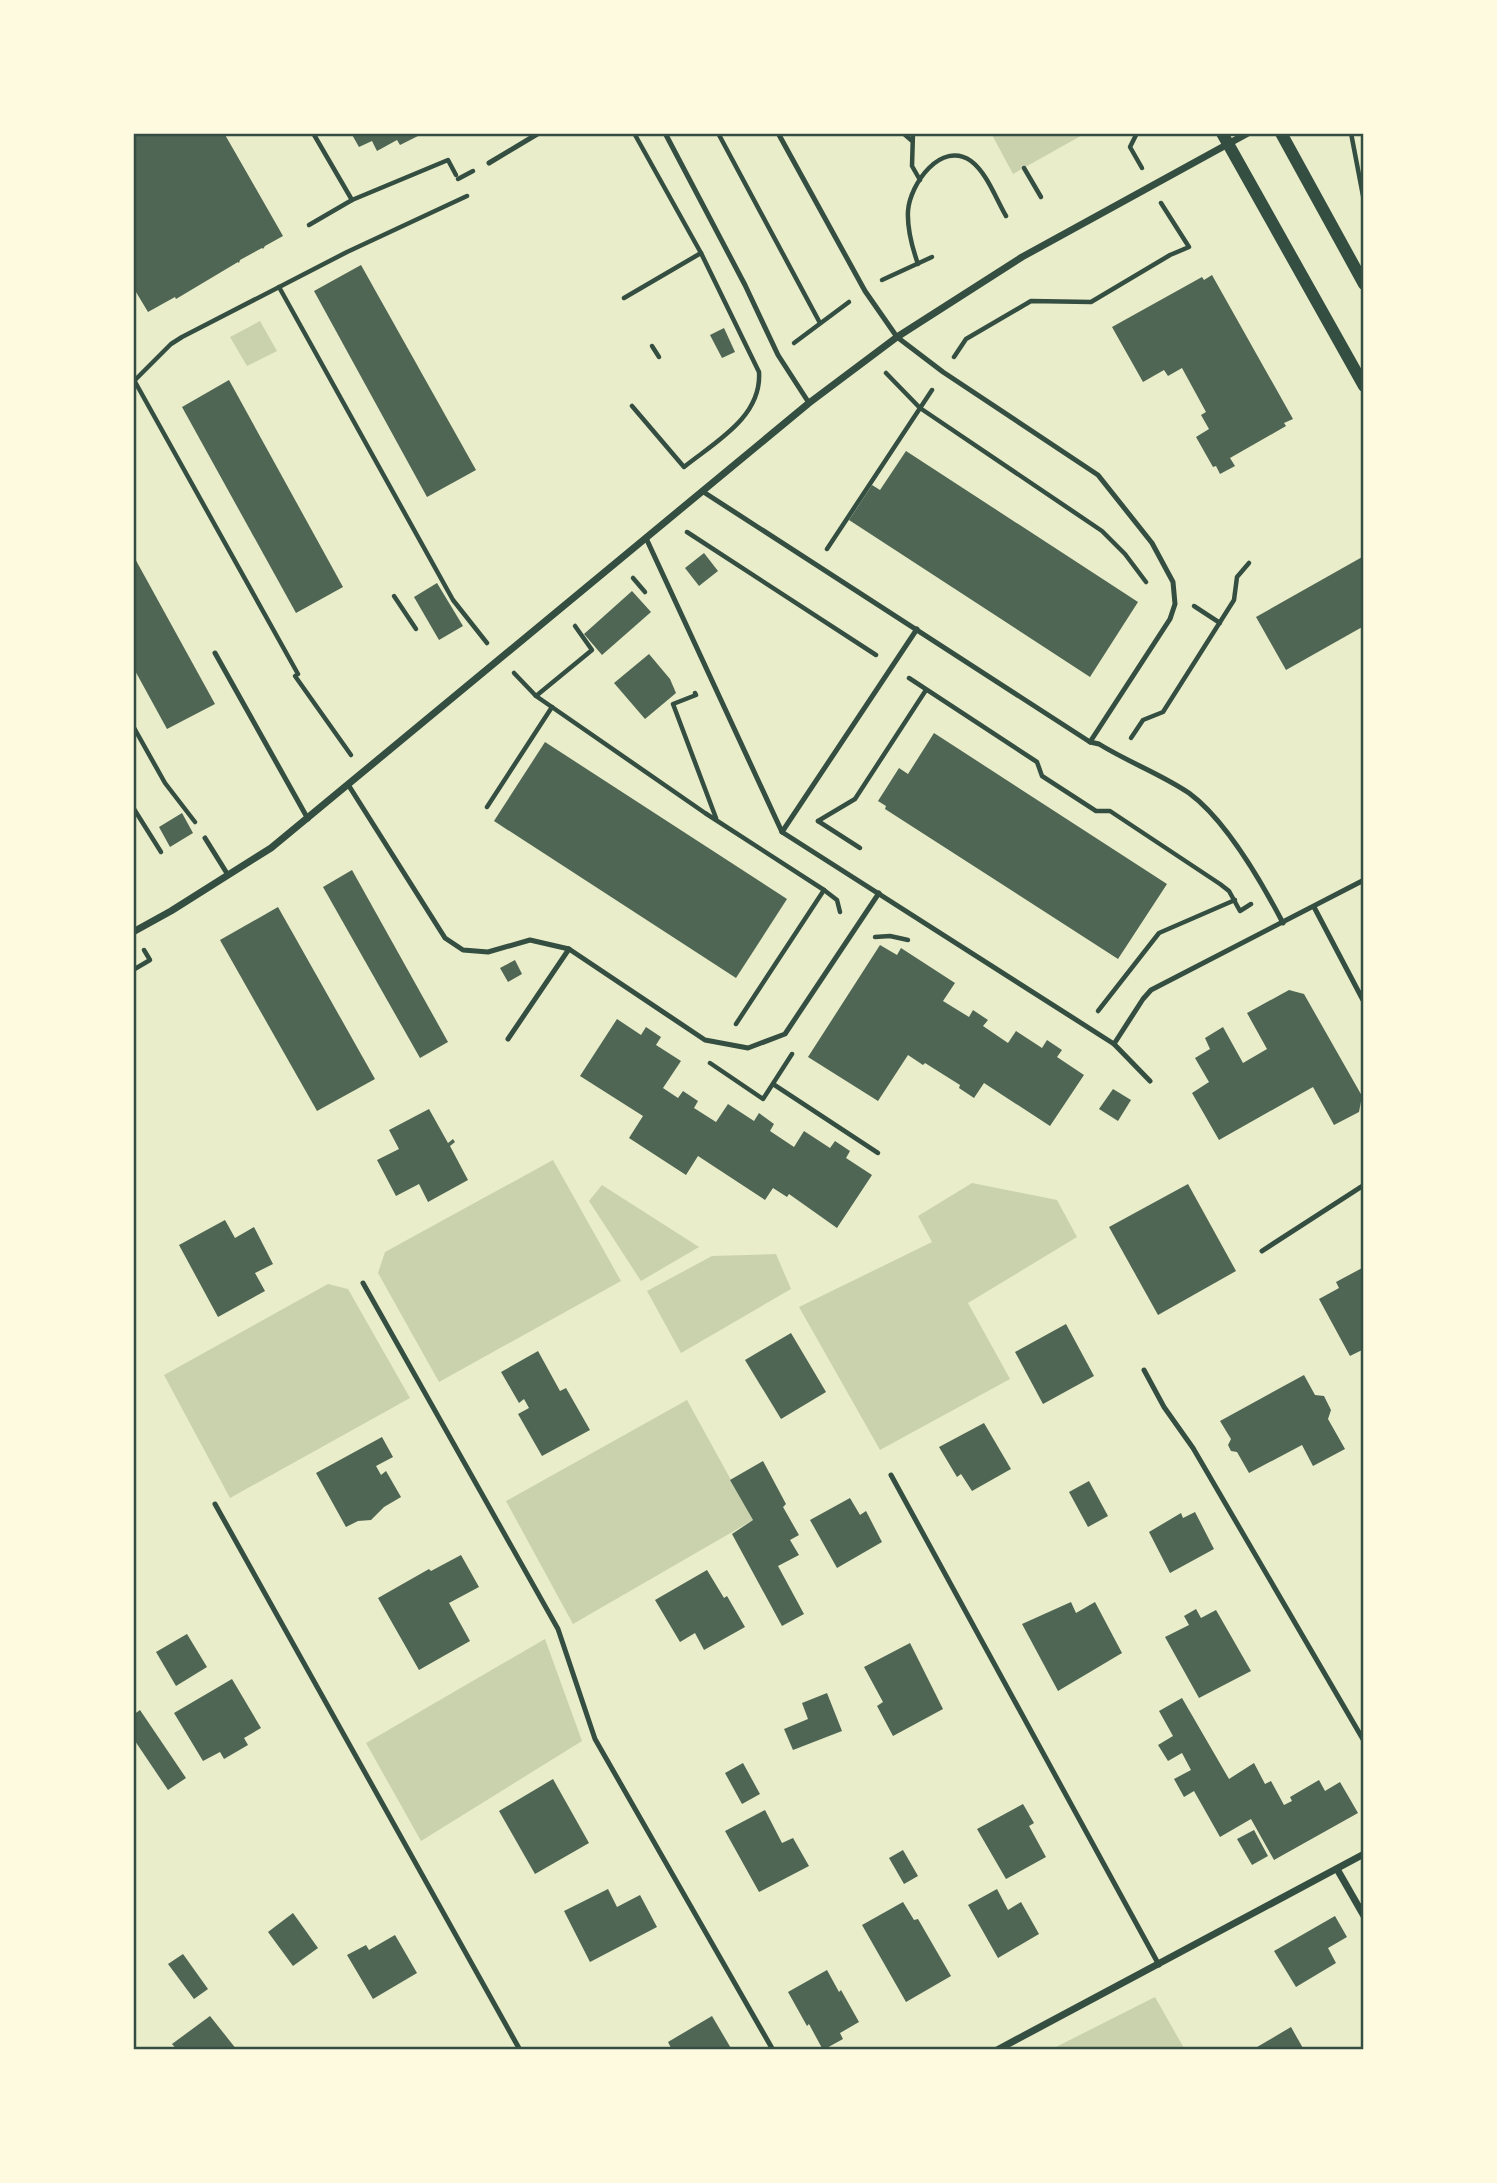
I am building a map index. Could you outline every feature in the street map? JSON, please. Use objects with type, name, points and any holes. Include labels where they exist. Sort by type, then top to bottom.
[{"type":"street","points":[[1222,133],[1364,386]]},
{"type":"street","points":[[133,932],[271,848],[809,403],[897,337],[1022,257],[1248,133]]},
{"type":"street","points":[[1281,133],[1364,284]]},
{"type":"street","points":[[997,2050],[1364,1854]]},
{"type":"street","points":[[1337,1868],[1364,1916]]},
{"type":"lane","points":[[489,163],[539,133]]},
{"type":"lane","points":[[665,133],[745,285],[778,355],[809,403]]},
{"type":"lane","points":[[778,133],[865,291],[897,337],[943,372],[1098,475],[1152,543],[1173,582],[1175,604],[1170,619],[1090,742]]},
{"type":"lane","points":[[702,491],[1090,742],[1099,744],[1187,792],[1224,828],[1283,923]]},
{"type":"lane","points":[[646,538],[782,832],[1114,1044],[1150,1081]]},
{"type":"lane","points":[[782,832],[916,629]]},
{"type":"lane","points":[[215,653],[308,819]]},
{"type":"lane","points":[[349,786],[445,937],[463,950],[488,953],[530,940],[569,949],[705,1040],[748,1048],[785,1034],[879,893]]},
{"type":"lane","points":[[205,838],[228,875]]},
{"type":"lane","points":[[1114,1044],[1151,990],[1364,880]]},
{"type":"lane","points":[[1314,907],[1364,1002]]},
{"type":"lane","points":[[508,1039],[569,949]]},
{"type":"lane","points":[[1262,1251],[1364,1185]]},
{"type":"lane","points":[[363,1283],[558,1629],[595,1739],[773,2050]]},
{"type":"lane","points":[[1144,1370],[1164,1407],[1193,1448],[1364,1741]]},
{"type":"lane","points":[[891,1475],[1159,1965]]},
{"type":"lane","points":[[215,1504],[520,2050]]},
{"type":"path","points":[[313,133],[352,200]]},
{"type":"path","points":[[632,405],[684,467],[743,419],[758,393],[759,372],[701,254],[635,133]]},
{"type":"path","points":[[718,133],[820,323]]},
{"type":"path","points":[[903,133],[912,141]]},
{"type":"path","points":[[913,133],[912,166],[920,180]]},
{"type":"path","points":[[1130,147],[1137,133]]},
{"type":"path","points":[[1351,133],[1364,201]]},
{"type":"path","points":[[918,264],[909,231],[908,211],[911,195],[933,165],[945,157],[960,155],[969,160],[979,170],[1006,216]]},
{"type":"path","points":[[309,225],[352,200],[448,160],[456,175]]},
{"type":"path","points":[[1024,168],[1041,197]]},
{"type":"path","points":[[364,773],[296,675],[134,381],[171,344],[279,287],[467,196]]},
{"type":"path","points":[[816,565],[966,339],[1031,301],[1091,302],[1170,255],[1189,247],[1165,210]]},
{"type":"path","points":[[624,298],[701,254]]},
{"type":"path","points":[[888,276],[932,257]]},
{"type":"path","points":[[279,287],[453,600],[501,659],[536,696],[824,890],[837,900],[841,912],[875,937],[890,936],[913,941]]},
{"type":"path","points":[[795,342],[841,307]]},
{"type":"path","points":[[652,346],[659,357]]},
{"type":"path","points":[[886,373],[920,408],[1102,531],[1125,554],[1158,598],[1175,604],[1188,603],[1220,623]]},
{"type":"path","points":[[686,531],[846,633],[926,690],[1037,762],[1042,776],[1096,811],[1110,811],[1229,891]]},
{"type":"path","points":[[1118,756],[1143,720],[1163,712],[1234,600],[1237,577],[1250,563]]},
{"type":"path","points":[[394,596],[416,629]]},
{"type":"path","points":[[536,696],[592,650],[574,627]]},
{"type":"path","points":[[818,821],[855,799],[926,690]]},
{"type":"path","points":[[696,695],[673,704],[716,819]]},
{"type":"path","points":[[487,807],[552,707]]},
{"type":"path","points":[[133,726],[165,783],[205,838]]},
{"type":"path","points":[[134,809],[161,852]]},
{"type":"path","points":[[711,1064],[824,890]]},
{"type":"path","points":[[1086,1026],[1159,933],[1235,900]]},
{"type":"path","points":[[773,1084],[878,1153]]},
{"type":"green space","points":[[991,133],[1086,133],[1013,174]]},
{"type":"green space","points":[[260,321],[277,351],[247,366],[230,337]]},
{"type":"green space","points":[[553,1160],[621,1281],[439,1382],[378,1273],[385,1252]]},
{"type":"green space","points":[[972,1183],[1057,1200],[1077,1237],[968,1303],[1010,1379],[880,1450],[799,1307],[932,1242],[918,1216]]},
{"type":"green space","points":[[602,1185],[699,1247],[641,1281],[589,1201]]},
{"type":"green space","points":[[776,1254],[791,1289],[681,1353],[647,1291],[712,1256]]},
{"type":"green space","points":[[328,1284],[348,1289],[410,1398],[230,1498],[164,1375]]},
{"type":"green space","points":[[687,1400],[753,1520],[573,1624],[506,1501]]},
{"type":"green space","points":[[545,1639],[582,1741],[421,1841],[366,1743]]},
{"type":"green space","points":[[1155,1997],[1185,2050],[1050,2050]]},
{"type":"building","points":[[133,133],[224,133],[283,236],[176,299],[175,297],[148,312],[133,287]]},
{"type":"building","points":[[351,133],[424,133],[400,145],[397,140],[377,151],[372,141],[359,147]]},
{"type":"building","points":[[361,265],[476,470],[427,497],[314,291]]},
{"type":"building","points":[[1212,275],[1293,419],[1284,423],[1286,426],[1230,458],[1235,466],[1220,474],[1196,437],[1209,429],[1201,415],[1206,412],[1182,368],[1168,376],[1164,370],[1143,382],[1112,327],[1202,277],[1204,280]]},
{"type":"building","points":[[724,328],[735,352],[722,358],[710,335]]},
{"type":"building","points":[[229,380],[343,587],[296,613],[182,407]]},
{"type":"building","points":[[906,451],[1138,602],[1090,677],[849,520],[872,485],[880,490]]},
{"type":"building","points":[[704,553],[718,571],[699,586],[685,568]]},
{"type":"building","points":[[133,555],[215,704],[167,729],[133,667]]},
{"type":"building","points":[[1364,556],[1364,626],[1286,670],[1256,617]]},
{"type":"building","points":[[437,583],[463,626],[439,640],[414,597]]},
{"type":"building","points":[[632,591],[651,612],[602,655],[584,634]]},
{"type":"building","points":[[649,654],[670,679],[676,693],[645,719],[614,683]]},
{"type":"building","points":[[934,733],[1167,884],[1118,959],[885,809],[886,806],[878,801],[899,768],[908,774]]},
{"type":"building","points":[[545,742],[787,899],[736,978],[494,821]]},
{"type":"building","points":[[182,813],[193,833],[170,847],[159,827]]},
{"type":"building","points":[[352,870],[448,1042],[420,1058],[323,887]]},
{"type":"building","points":[[278,907],[375,1079],[317,1111],[220,940]]},
{"type":"building","points":[[880,945],[897,955],[901,948],[955,983],[943,1001],[969,1017],[973,1010],[988,1020],[983,1026],[1008,1043],[1016,1031],[1042,1048],[1047,1040],[1062,1050],[1057,1057],[1084,1075],[1050,1126],[984,1083],[974,1098],[959,1088],[960,1085],[908,1055],[878,1101],[808,1057]]},
{"type":"building","points":[[515,960],[522,974],[508,982],[500,968]]},
{"type":"building","points":[[1289,990],[1304,994],[1362,1096],[1359,1112],[1334,1125],[1313,1087],[1219,1140],[1192,1093],[1209,1082],[1195,1058],[1210,1049],[1205,1038],[1223,1027],[1243,1063],[1267,1049],[1247,1013]]},
{"type":"building","points":[[617,1019],[641,1035],[646,1027],[661,1037],[656,1045],[681,1061],[663,1088],[678,1098],[683,1091],[698,1101],[694,1108],[716,1122],[728,1104],[754,1121],[759,1113],[774,1124],[770,1131],[794,1147],[804,1131],[830,1148],[835,1141],[850,1151],[846,1158],[872,1175],[837,1228],[789,1194],[787,1197],[773,1188],[765,1200],[698,1156],[686,1175],[629,1138],[643,1116],[580,1076]]},
{"type":"building","points":[[1113,1089],[1131,1100],[1118,1121],[1099,1109]]},
{"type":"building","points":[[429,1109],[448,1143],[453,1139],[455,1142],[450,1146],[468,1180],[428,1202],[419,1184],[396,1196],[377,1160],[399,1149],[389,1130]]},
{"type":"building","points":[[1188,1184],[1236,1271],[1158,1315],[1109,1227]]},
{"type":"building","points":[[225,1220],[235,1238],[254,1227],[273,1264],[255,1273],[265,1291],[218,1317],[179,1245]]},
{"type":"building","points":[[1364,1267],[1364,1349],[1350,1356],[1319,1299],[1339,1288],[1336,1282]]},
{"type":"building","points":[[1066,1324],[1094,1376],[1043,1404],[1015,1352]]},
{"type":"building","points":[[791,1333],[826,1392],[781,1419],[745,1360]]},
{"type":"building","points":[[538,1351],[560,1391],[566,1388],[590,1430],[542,1456],[518,1414],[529,1408],[524,1399],[519,1403],[501,1372]]},
{"type":"building","points":[[1304,1375],[1315,1395],[1324,1396],[1331,1410],[1328,1419],[1345,1449],[1313,1466],[1302,1445],[1249,1473],[1237,1452],[1231,1451],[1228,1445],[1231,1439],[1220,1421]]},
{"type":"building","points":[[984,1423],[1011,1469],[972,1491],[961,1474],[957,1477],[939,1447]]},
{"type":"building","points":[[382,1437],[393,1457],[376,1466],[381,1475],[386,1471],[401,1497],[384,1507],[371,1520],[358,1521],[346,1527],[316,1473]]},
{"type":"building","points":[[763,1461],[786,1504],[783,1507],[799,1535],[790,1540],[799,1555],[778,1566],[804,1614],[782,1626],[732,1534],[753,1520],[730,1480]]},
{"type":"building","points":[[1089,1481],[1108,1516],[1088,1527],[1069,1492]]},
{"type":"building","points":[[850,1498],[860,1515],[866,1511],[882,1542],[837,1568],[810,1520]]},
{"type":"building","points":[[1195,1512],[1214,1549],[1170,1573],[1149,1532],[1181,1513],[1183,1518]]},
{"type":"building","points":[[461,1555],[479,1587],[449,1603],[470,1641],[419,1670],[378,1598],[429,1569],[431,1571]]},
{"type":"building","points":[[707,1570],[724,1598],[727,1596],[745,1627],[704,1650],[695,1633],[680,1642],[655,1600]]},
{"type":"building","points":[[1071,1602],[1076,1613],[1095,1602],[1122,1653],[1058,1691],[1022,1624]]},
{"type":"building","points":[[1196,1609],[1201,1618],[1216,1610],[1251,1671],[1199,1698],[1165,1637],[1189,1625],[1184,1616]]},
{"type":"building","points":[[187,1634],[207,1667],[176,1686],[156,1652]]},
{"type":"building","points":[[910,1643],[943,1709],[893,1736],[877,1706],[883,1702],[864,1667]]},
{"type":"building","points":[[232,1679],[261,1728],[244,1738],[248,1745],[224,1759],[220,1752],[203,1761],[174,1713]]},
{"type":"building","points":[[827,1693],[842,1731],[793,1750],[784,1729],[808,1719],[802,1703]]},
{"type":"building","points":[[1182,1698],[1229,1779],[1254,1763],[1265,1784],[1271,1781],[1284,1805],[1292,1801],[1290,1797],[1319,1780],[1325,1791],[1340,1782],[1358,1813],[1274,1860],[1251,1819],[1220,1837],[1194,1791],[1184,1797],[1174,1779],[1191,1770],[1182,1753],[1168,1761],[1158,1745],[1173,1736],[1159,1711]]},
{"type":"building","points":[[140,1710],[186,1778],[168,1790],[133,1738],[133,1715]]},
{"type":"building","points":[[743,1763],[760,1794],[742,1804],[725,1773]]},
{"type":"building","points":[[553,1779],[589,1843],[535,1874],[499,1811]]},
{"type":"building","points":[[1023,1804],[1034,1823],[1029,1826],[1046,1857],[1006,1879],[977,1829]]},
{"type":"building","points":[[765,1810],[782,1843],[793,1838],[809,1866],[759,1892],[725,1831]]},
{"type":"building","points":[[1254,1830],[1268,1856],[1252,1865],[1237,1839]]},
{"type":"building","points":[[903,1850],[918,1876],[904,1884],[889,1858]]},
{"type":"building","points":[[608,1889],[617,1907],[640,1895],[657,1927],[590,1962],[564,1911]]},
{"type":"building","points":[[997,1889],[1008,1910],[1021,1902],[1039,1934],[998,1958],[968,1905]]},
{"type":"building","points":[[903,1902],[914,1920],[918,1919],[951,1976],[906,2002],[862,1925]]},
{"type":"building","points":[[293,1913],[318,1948],[293,1966],[268,1932]]},
{"type":"building","points":[[1335,1916],[1347,1937],[1328,1948],[1336,1963],[1296,1987],[1274,1951]]},
{"type":"building","points":[[395,1935],[417,1973],[373,1999],[347,1955],[366,1945],[369,1950]]},
{"type":"building","points":[[183,1954],[208,1989],[194,1999],[168,1964]]},
{"type":"building","points":[[827,1970],[859,2022],[840,2033],[843,2039],[823,2050],[788,1992]]},
{"type":"building","points":[[210,2016],[237,2050],[177,2050],[172,2044]]},
{"type":"building","points":[[712,2016],[732,2050],[672,2050],[668,2042]]},
{"type":"building","points":[[1291,2027],[1304,2050],[1252,2050]]}]
